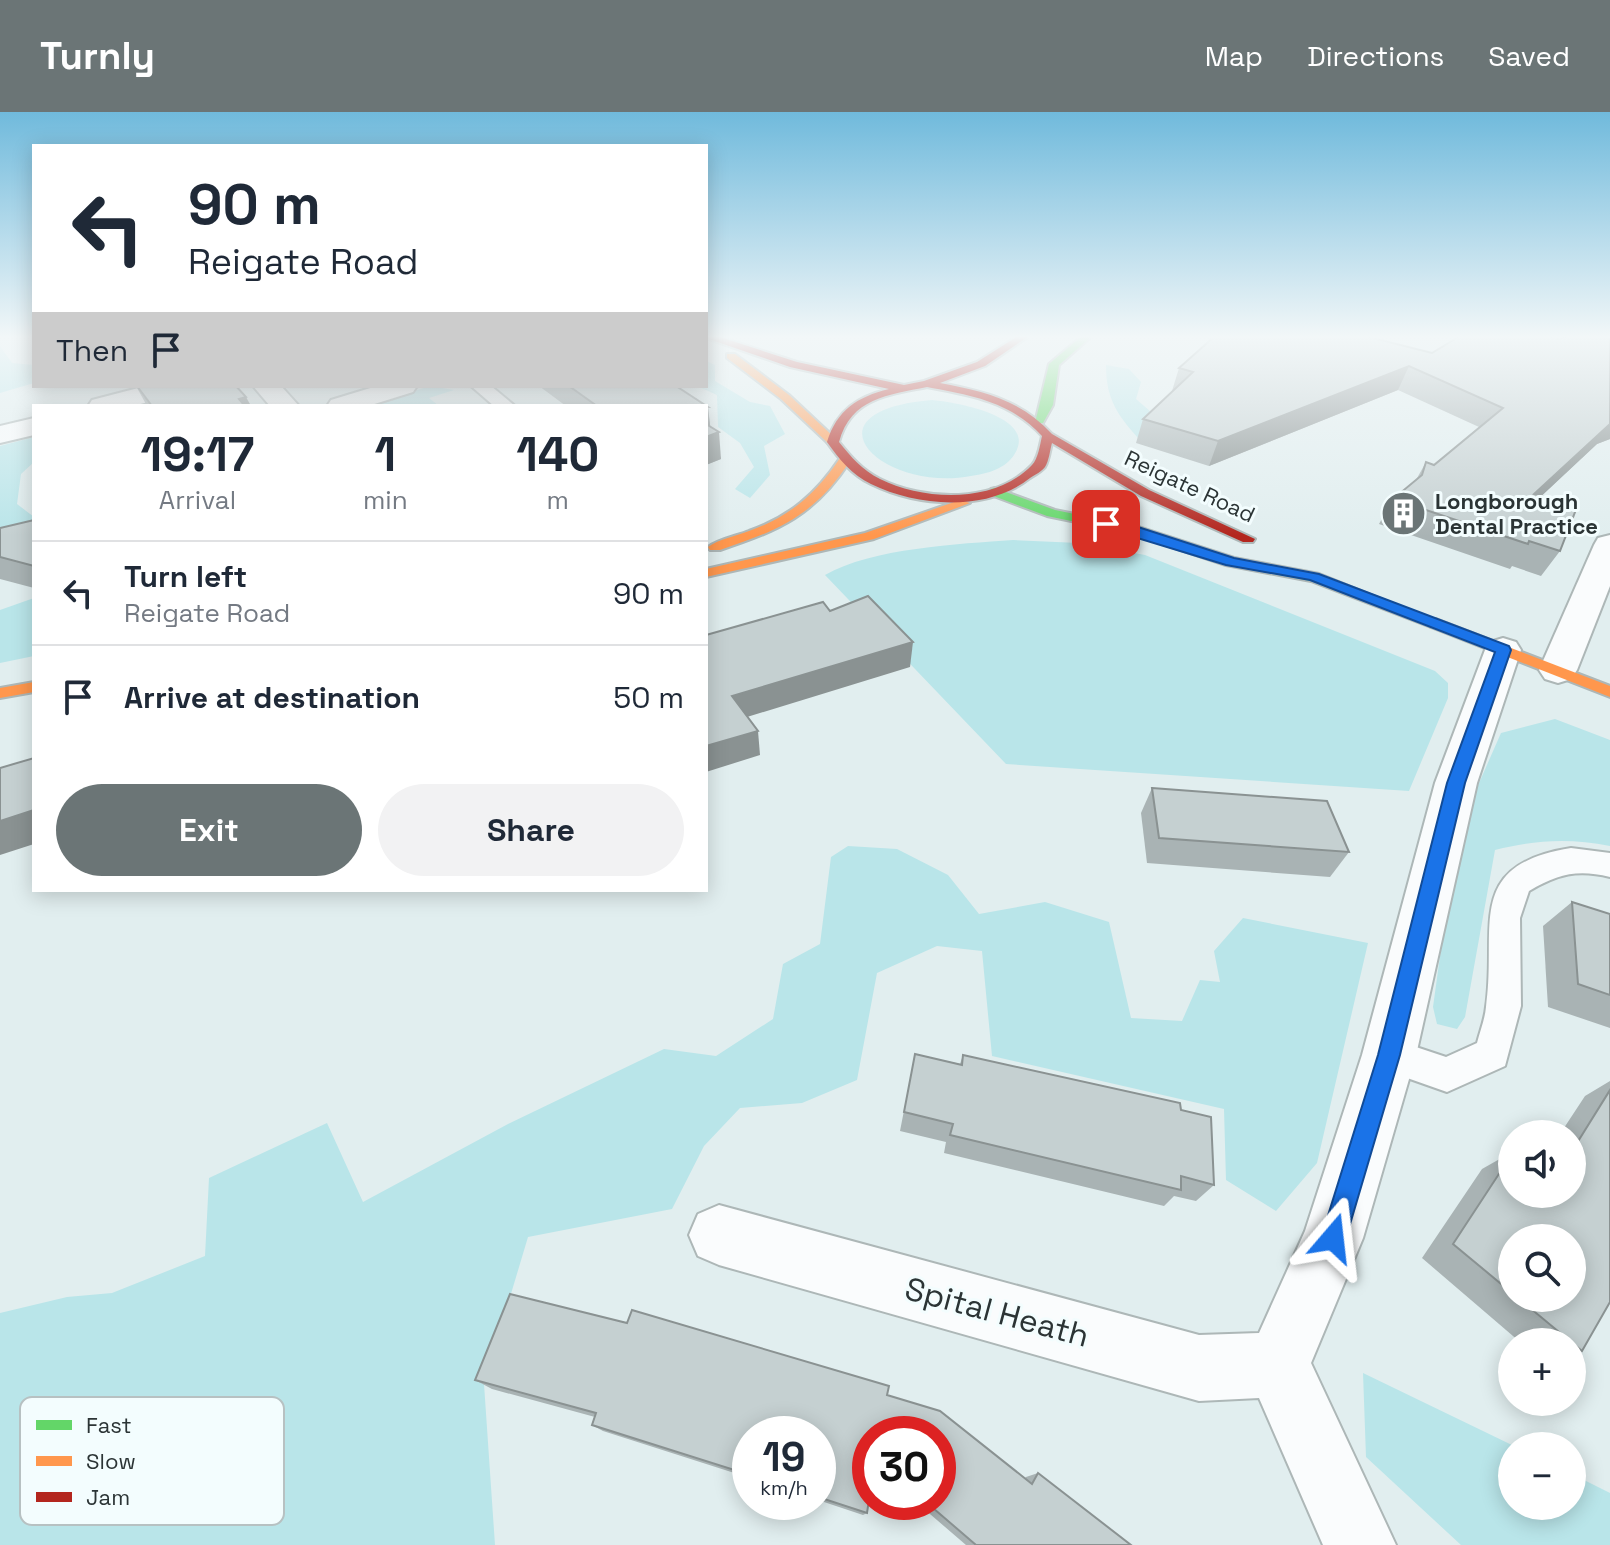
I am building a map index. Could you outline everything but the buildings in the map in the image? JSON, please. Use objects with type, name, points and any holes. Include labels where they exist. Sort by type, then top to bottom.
[{"type":"main road","points":[[791,403],[833,442],[844,461],[875,480],[912,493],[943,498],[986,495]]},
{"type":"main road","points":[[833,442],[838,422],[851,409],[863,403]]},
{"type":"main road","name":"Reigate Road","points":[[1009,403],[1020,407],[1100,471],[1166,506],[1251,541],[1314,577],[1610,692]]},
{"type":"main road","points":[[708,573],[842,544],[929,518],[1019,482],[1039,467],[1047,403]]},
{"type":"main road","points":[[708,548],[773,528],[795,517],[830,488],[844,461]]},
{"type":"main road","name":"Reigate Road","points":[[986,495],[1133,530],[1231,562],[1314,577]]},
{"type":"main road","points":[[0,693],[32,687]]},
{"type":"street","points":[[0,435],[32,427]]},
{"type":"street","points":[[1558,670],[1610,545]]},
{"type":"street","points":[[1360,1545],[1278,1365],[1333,1238],[1389,1055],[1456,783],[1503,650]]},
{"type":"street","name":"Spital Heath","points":[[719,1235],[1199,1368],[1278,1365]]},
{"type":"lane","points":[[1389,1055],[1447,1075],[1492,1054],[1504,1006],[1504,918],[1516,883],[1553,861],[1598,861],[1610,865]]},
{"type":"shaded area","points":[[435,403],[436,404],[373,404]]},
{"type":"shaded area","points":[[717,403],[754,403],[770,406],[785,434],[764,446],[770,475],[750,498],[735,489],[754,467],[740,443],[718,427]]},
{"type":"shaded area","points":[[916,403],[951,403],[974,408],[1005,421],[1015,430],[1019,442],[1006,464],[989,472],[938,478],[908,473],[884,462],[868,448],[862,433],[869,419],[892,407]]},
{"type":"shaded area","points":[[1113,403],[1140,403],[1151,412],[1141,441],[1126,424]]},
{"type":"shaded area","points":[[32,438],[32,464],[21,474],[17,504],[32,515],[32,548],[0,540],[0,446]]},
{"type":"shaded area","points":[[1013,540],[1079,543],[1145,555],[1435,671],[1448,683],[1448,698],[1409,791],[1006,764],[825,575],[844,566],[891,553]]},
{"type":"shaded area","points":[[32,599],[32,656],[0,663],[0,610]]},
{"type":"shaded area","points":[[1555,719],[1610,740],[1610,846],[1552,841],[1495,850],[1465,1017],[1457,1029],[1437,1024],[1433,1007],[1451,877],[1465,815],[1501,733]]},
{"type":"shaded area","points":[[848,846],[897,849],[948,875],[979,914],[1045,902],[1109,922],[1131,1018],[1182,1021],[1200,980],[1220,982],[1214,951],[1243,918],[1368,943],[1317,1163],[1276,1211],[1226,1180],[1224,1109],[992,1056],[982,951],[937,946],[877,973],[857,1080],[802,1103],[740,1108],[704,1146],[672,1209],[528,1237],[484,1384],[495,1545],[0,1545],[0,1313],[67,1297],[112,1293],[205,1256],[209,1178],[327,1123],[363,1202],[508,1124],[664,1049],[716,1056],[773,1019],[783,964],[820,944],[831,857]]},
{"type":"shaded area","points":[[1363,1373],[1498,1438],[1498,1520],[1586,1520],[1586,1481],[1610,1493],[1610,1545],[1461,1545],[1366,1457]]},
{"type":"traffic: fast","points":[[1039,421],[1047,403]]},
{"type":"traffic: fast","points":[[995,492],[1052,513],[1133,530],[1231,562],[1314,577],[1436,624]]},
{"type":"traffic: slow","points":[[791,403],[833,442]]},
{"type":"traffic: slow","points":[[715,547],[789,518],[818,495],[844,461]]},
{"type":"traffic: slow","points":[[708,573],[869,536],[964,503]]},
{"type":"traffic: slow","points":[[1436,624],[1610,692]]},
{"type":"traffic: slow","points":[[0,693],[32,687]]},
{"type":"traffic: jam","points":[[861,403],[845,415],[837,427],[833,442],[850,464],[873,480],[900,492],[930,498],[961,498],[991,493],[1018,482],[1040,465],[1048,436],[1036,423],[1003,403]]},
{"type":"traffic: jam","points":[[1048,436],[1145,493],[1248,539]]},
{"type":"place","name":"Longborough Dental Practice","points":[[1404,514]]},
{"type":"route","points":[[1106,524],[1231,562],[1314,577],[1503,650],[1456,783],[1389,1055],[1333,1238]]}]
